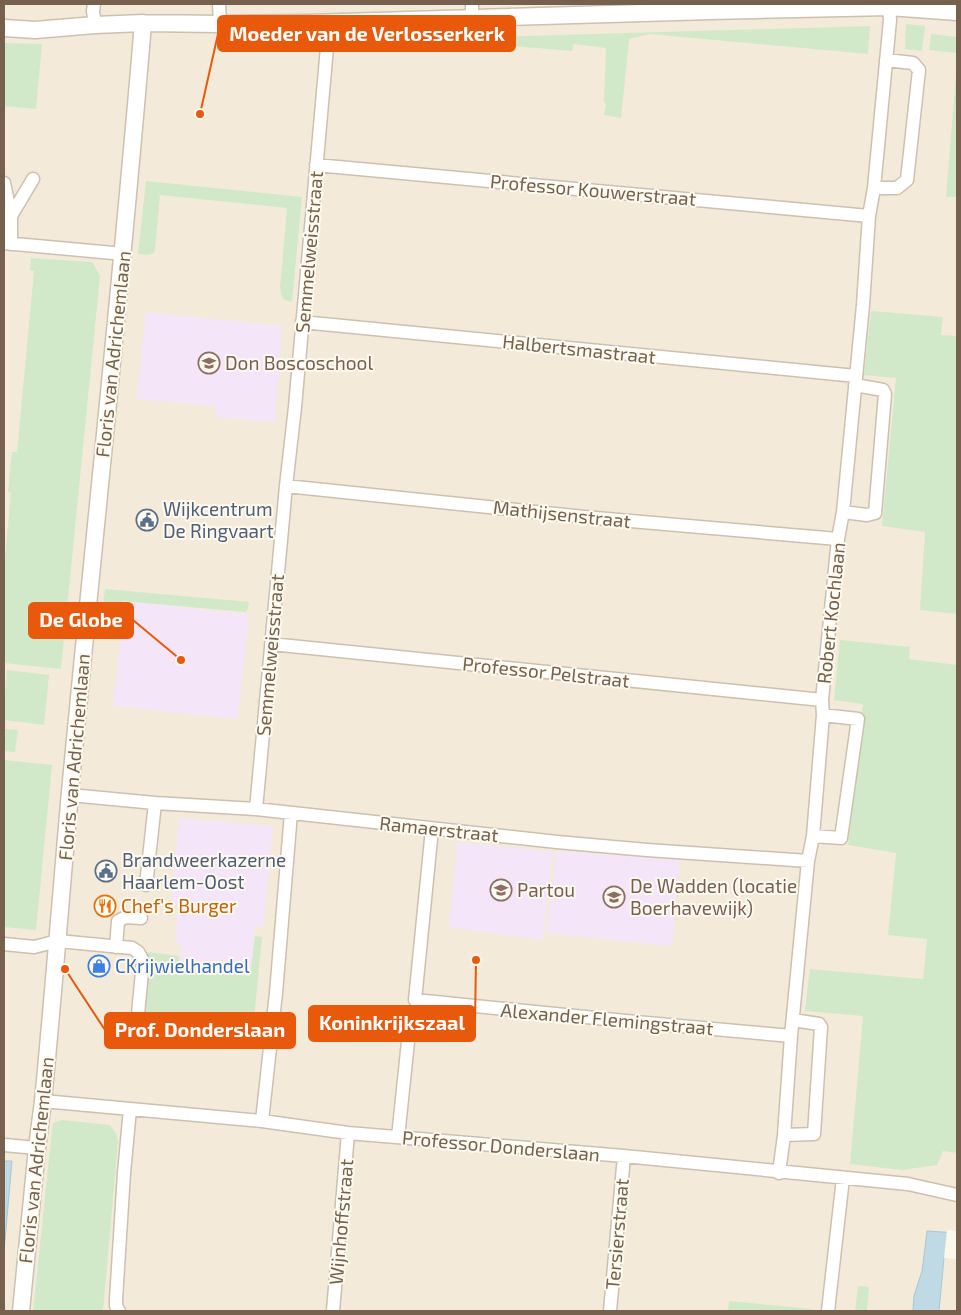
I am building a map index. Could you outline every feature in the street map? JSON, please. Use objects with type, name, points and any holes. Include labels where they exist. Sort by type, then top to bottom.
[{"type":"street","points":[[94,4],[95,25]]},
{"type":"street","points":[[219,4],[220,24]]},
{"type":"street","points":[[4,28],[35,30],[144,23],[327,22],[472,11],[724,7],[889,7],[957,12]]},
{"type":"street","name":"Robert Kochlaan","points":[[779,1173],[808,861],[813,836],[822,700],[838,539],[843,512],[863,305],[869,216],[874,188],[890,20],[889,7]]},
{"type":"street","name":"Semmelweisstraat","points":[[256,810],[295,407],[328,36],[327,22]]},
{"type":"street","name":"Floris van Adrichemlaan","points":[[21,1311],[43,1101],[105,427],[124,254],[144,23]]},
{"type":"street","points":[[874,188],[897,188],[907,180],[919,70],[913,63],[886,60]]},
{"type":"street","name":"Professor Kouwerstraat","points":[[316,165],[869,216]]},
{"type":"street","points":[[11,216],[33,179]]},
{"type":"street","points":[[4,183],[11,216],[7,243],[124,254]]},
{"type":"street","name":"Halbertsmastraat","points":[[302,322],[855,381]]},
{"type":"street","points":[[843,512],[867,515],[875,512],[885,394],[883,390],[855,381]]},
{"type":"street","name":"Mathijsenstraat","points":[[286,486],[584,517],[838,539]]},
{"type":"street","name":"Professor Pelstraat","points":[[271,644],[822,700]]},
{"type":"street","points":[[813,836],[841,838],[858,719],[822,715]]},
{"type":"street","name":"Ramaerstraat","points":[[70,794],[155,803],[291,813],[673,853],[808,861]]},
{"type":"street","points":[[146,885],[155,803]]},
{"type":"street","points":[[262,1121],[291,813]]},
{"type":"street","name":"Alexander Flemingstraat","points":[[432,828],[415,1000],[791,1036]]},
{"type":"street","points":[[116,947],[118,921],[126,917],[141,918]]},
{"type":"street","points":[[4,944],[34,947],[58,941],[132,948],[138,952],[143,961],[137,1025],[271,1038]]},
{"type":"street","points":[[784,1135],[814,1134],[821,1027],[819,1024],[793,1020]]},
{"type":"street","points":[[398,1136],[409,1032]]},
{"type":"street","name":"Professor Donderslaan","points":[[43,1101],[262,1121],[348,1132],[624,1156],[779,1173],[908,1184],[957,1195]]},
{"type":"street","points":[[118,1311],[116,1298],[130,1109]]},
{"type":"street","name":"Wijnhoffstraat","points":[[333,1311],[348,1132]]},
{"type":"street","points":[[4,1145],[37,1148]]},
{"type":"street","name":"Tersierstraat","points":[[610,1311],[624,1156]]},
{"type":"street","points":[[828,1311],[843,1178]]},
{"type":"shaded area","points":[[4,4],[957,4],[957,1311],[4,1311]]},
{"type":"shaded area","name":"Don Boscoschool","points":[[146,312],[282,326],[275,422],[215,417],[215,406],[136,399]]},
{"type":"shaded area","points":[[124,601],[249,614],[238,719],[113,706]]},
{"type":"shaded area","points":[[179,818],[273,826],[263,927],[255,926],[250,974],[180,968],[182,945],[175,944],[178,905],[171,904]]},
{"type":"shaded area","name":"Partou","points":[[457,842],[553,852],[543,940],[449,927]]},
{"type":"shaded area","name":"De Wadden (locatie Boerhavewijk)","points":[[556,851],[680,860],[672,946],[547,933]]},
{"type":"green space","points":[[906,24],[925,26],[922,51],[905,49]]},
{"type":"green space","points":[[870,26],[868,54],[649,34],[629,39],[621,118],[604,115],[606,104],[604,102],[606,48],[574,44],[572,51],[456,41],[456,38]]},
{"type":"green space","points":[[931,34],[957,37],[957,53],[929,50]]},
{"type":"green space","points":[[4,43],[42,44],[36,109],[4,106]]},
{"type":"green space","points":[[957,62],[957,197],[946,197]]},
{"type":"green space","points":[[146,181],[302,197],[292,302],[283,298],[280,288],[287,208],[160,195],[154,253],[147,255],[138,254]]},
{"type":"green space","points":[[31,258],[91,262],[100,276],[61,669],[4,663],[4,570],[11,492],[8,492],[12,452],[17,452],[34,271],[30,270]]},
{"type":"green space","points":[[871,311],[943,317],[941,335],[957,336],[957,614],[920,610],[925,532],[882,526],[896,378],[864,375]]},
{"type":"green space","points":[[105,589],[249,602],[246,612],[123,601],[120,624],[117,631],[112,633],[100,632]]},
{"type":"green space","points":[[840,640],[910,647],[909,659],[957,665],[957,1153],[943,1151],[937,1165],[902,1170],[850,1164],[863,1016],[805,1011],[810,969],[923,979],[927,939],[888,935],[896,853],[848,845],[863,704],[834,700]]},
{"type":"green space","points":[[7,670],[49,675],[44,725],[4,720]]},
{"type":"green space","points":[[4,729],[18,730],[15,752],[4,751]]},
{"type":"green space","points":[[4,760],[52,765],[36,930],[4,927]]},
{"type":"green space","points":[[255,936],[262,937],[253,1029],[150,1020],[143,1012],[148,952],[179,956],[178,970],[250,976]]},
{"type":"green space","points":[[62,1120],[110,1125],[116,1133],[118,1142],[103,1311],[33,1311],[53,1123]]},
{"type":"green space","points":[[859,1286],[869,1287],[867,1311],[855,1311]]},
{"type":"green space","points":[[729,1301],[812,1309],[812,1311],[728,1311]]},
{"type":"water","points":[[4,1161],[12,1161],[4,1251]]},
{"type":"water","points":[[927,1231],[957,1233],[944,1258],[939,1311],[913,1311],[914,1296],[922,1271]]},
{"type":"pier","points":[[947,1230],[957,1231],[957,1259],[944,1258]]},
{"type":"place","name":"Moeder van de Verlosserkerk","points":[[200,114]]},
{"type":"place","name":"Don Boscoschool","points":[[209,363]]},
{"type":"place","name":"Wijkcentrum De Ringvaart","points":[[147,520]]},
{"type":"place","name":"De Globe","points":[[181,660]]},
{"type":"place","name":"Brandweerkazerne Haarlem-Oost","points":[[106,871]]},
{"type":"place","name":"Partou","points":[[501,890]]},
{"type":"place","name":"De Wadden (locatie Boerhavewijk)","points":[[614,897]]},
{"type":"place","name":"Chef's Burger","points":[[105,906]]},
{"type":"place","name":"Koninkrijkszaal","points":[[476,960]]},
{"type":"place","name":"CKrijwielhandel","points":[[99,966]]},
{"type":"place","name":"Prof. Donderslaan","points":[[65,969]]}]
